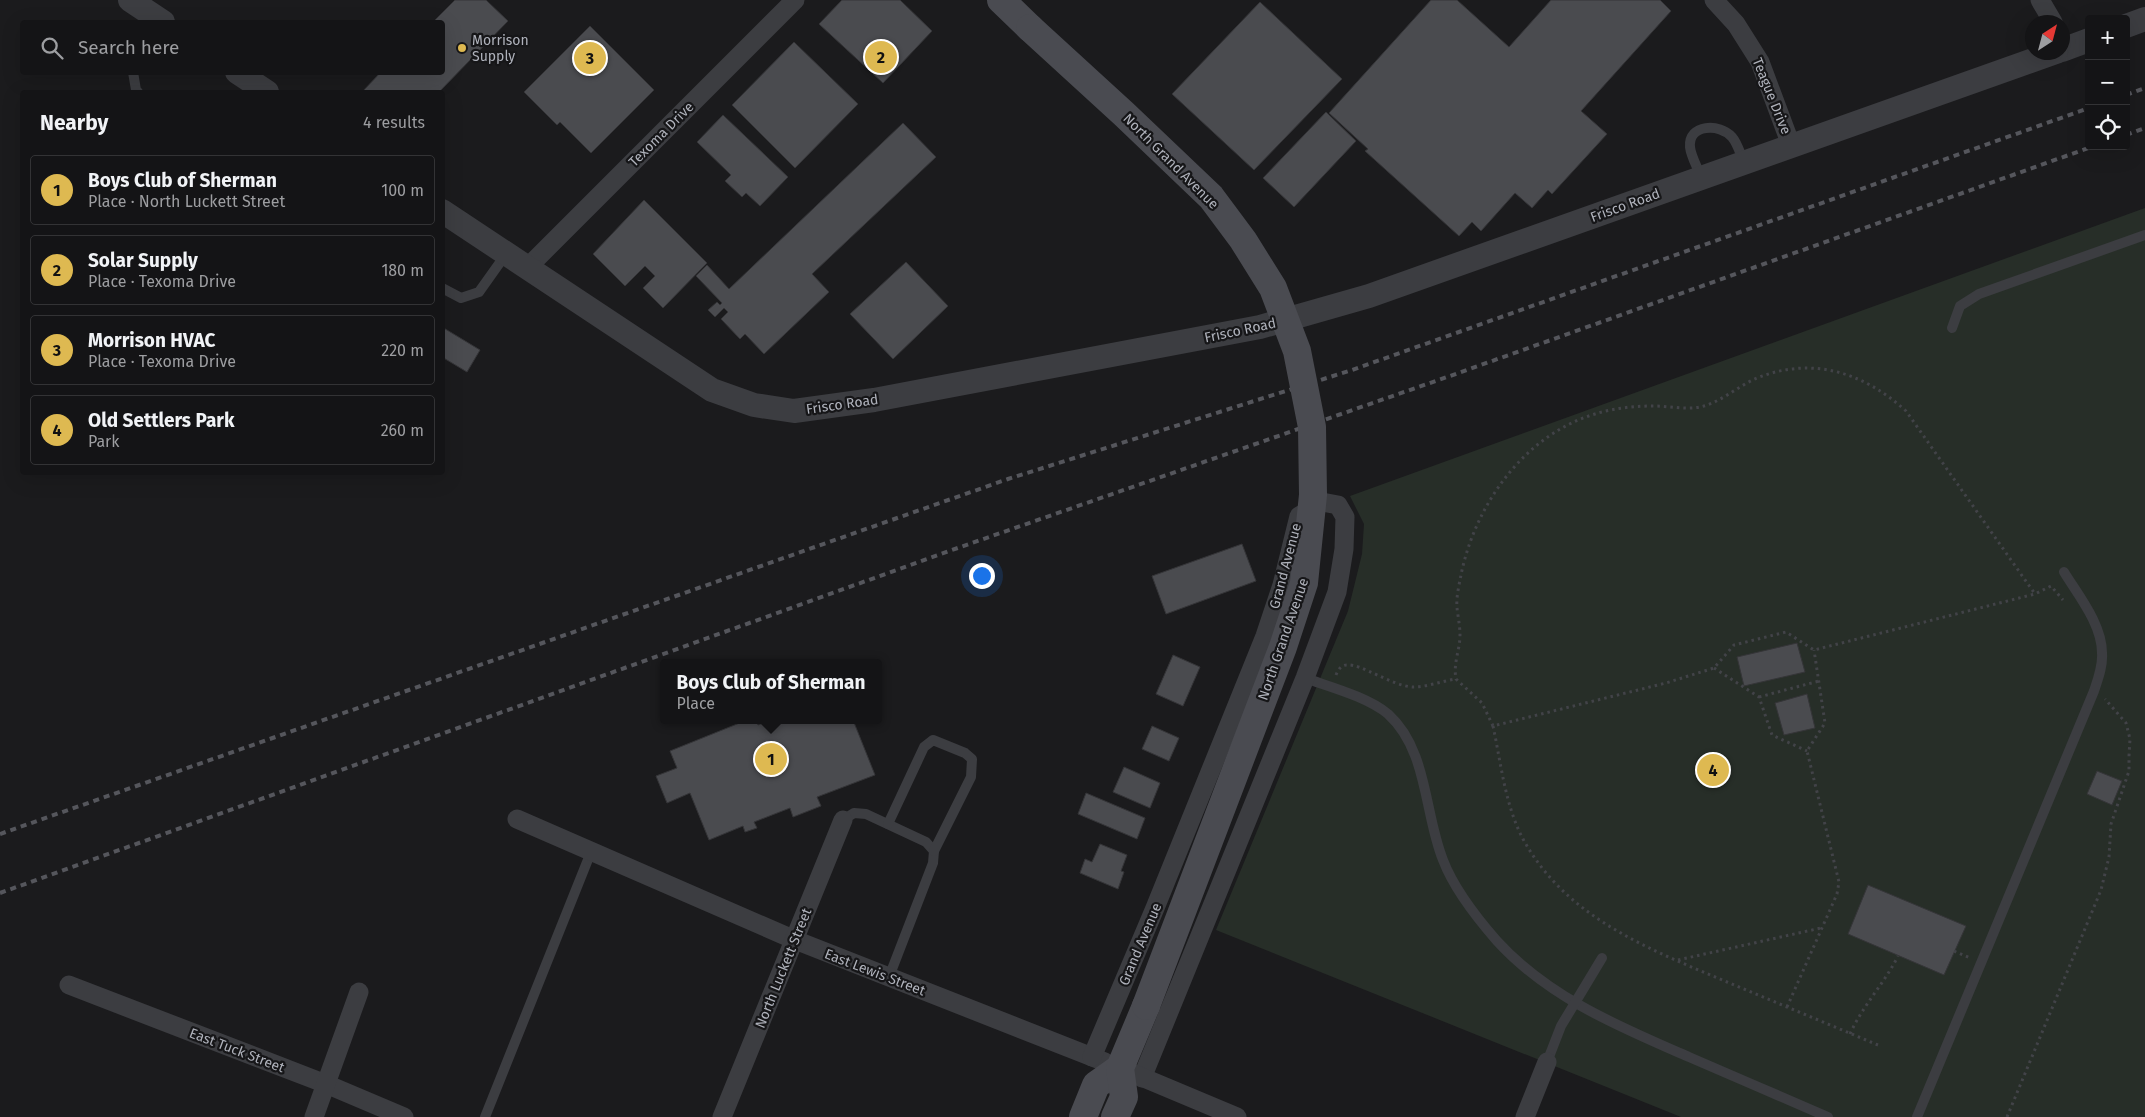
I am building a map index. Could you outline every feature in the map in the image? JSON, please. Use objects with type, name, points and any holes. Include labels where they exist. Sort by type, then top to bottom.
[{"type":"main road","name":"North Grand Avenue","points":[[1001,0],[1212,197],[1244,240],[1273,288],[1293,342],[1312,427],[1313,495],[1304,583],[1283,647],[1146,1006],[1131,1073]]},
{"type":"main road","points":[[1083,1117],[1096,1086],[1131,1073]]},
{"type":"main road","points":[[1115,1117],[1124,1097],[1131,1073]]},
{"type":"street","points":[[130,0],[156,20]]},
{"type":"street","name":"Texoma Drive","points":[[527,268],[795,0]]},
{"type":"street","name":"Teague Drive","points":[[1714,0],[1736,24],[1760,62],[1791,145]]},
{"type":"street","points":[[2040,0],[2049,15]]},
{"type":"street","points":[[2130,25],[2145,19]]},
{"type":"street","name":"Frisco Road","points":[[445,213],[712,390],[754,405],[794,411],[874,400],[1260,327],[1369,296],[2028,60]]},
{"type":"street","points":[[242,75],[264,90]]},
{"type":"street","name":"Grand Avenue","points":[[1092,1057],[1159,899],[1265,636],[1282,584],[1299,516],[1322,502],[1338,505],[1344,516],[1344,549],[1337,592],[1305,678],[1131,1073]]},
{"type":"street","name":"East Lewis Street","points":[[517,819],[795,940],[1092,1057],[1237,1117]]},
{"type":"street","name":"North Luckett Street","points":[[722,1117],[843,820]]},
{"type":"street","name":"East Tuck Street","points":[[69,985],[326,1084],[404,1117]]},
{"type":"street","points":[[314,1117],[359,992]]},
{"type":"street","points":[[1525,1117],[1547,1062]]},
{"type":"lane","points":[[134,75],[136,90]]},
{"type":"lane","points":[[1701,177],[1690,146],[1693,136],[1700,130],[1711,127],[1722,130],[1731,136],[1744,162]]},
{"type":"lane","points":[[1952,328],[1960,306],[1979,294],[2145,236]]},
{"type":"lane","points":[[445,290],[460,298],[479,292],[506,254]]},
{"type":"lane","points":[[1916,1117],[2094,691],[2101,669],[2103,652],[2098,632],[2086,607],[2064,572]]},
{"type":"lane","points":[[1305,678],[1368,702],[1387,714],[1405,733],[1414,752],[1443,860],[1455,884],[1474,912],[1498,941],[1528,971],[1574,1003],[1612,1023],[1828,1117]]},
{"type":"lane","points":[[888,824],[924,747],[932,740],[964,753],[972,759],[971,778],[934,851],[933,863],[888,977]]},
{"type":"lane","points":[[843,820],[854,813],[866,814],[926,842],[934,851]]},
{"type":"lane","points":[[485,1117],[591,852]]},
{"type":"lane","points":[[1547,1062],[1560,1026],[1602,958]]},
{"type":"path","points":[[1878,1045],[1634,942],[1604,924],[1566,894],[1547,875],[1523,839],[1516,822],[1508,798],[1493,726],[1482,703],[1456,679],[1454,666],[1460,649],[1457,606],[1461,574],[1467,556],[1481,516],[1510,472],[1548,436],[1570,424],[1594,414],[1620,408],[1653,406],[1699,407],[1715,401],[1757,378],[1779,371],[1802,368],[1826,369],[1852,376],[1878,388],[1906,411],[2035,594]]},
{"type":"path","points":[[1493,726],[1666,683],[1714,668],[1734,645],[1786,632],[1814,650],[2035,594],[2051,586],[2068,606]]},
{"type":"path","points":[[1787,1007],[1837,894],[1839,882],[1807,751],[1825,723],[1814,650]]},
{"type":"path","points":[[1327,686],[1340,668],[1347,664],[1386,680],[1414,687],[1456,679]]},
{"type":"path","points":[[1714,668],[1759,697],[1772,735],[1807,751]]},
{"type":"path","points":[[1759,697],[1819,681]]},
{"type":"path","points":[[2007,1117],[2101,890],[2109,857],[2111,824],[2129,771],[2130,739],[2126,724],[2113,706],[2094,691]]},
{"type":"path","points":[[1677,960],[1822,928]]},
{"type":"path","points":[[1850,1034],[1865,1004],[1888,974],[1898,956]]},
{"type":"shaded area","points":[[2145,208],[2145,1117],[1681,1117],[1216,930],[1348,611],[1362,554],[1364,524],[1350,496]]},
{"type":"building","name":"Morrison Supply","points":[[455,0],[486,0],[508,21],[441,90],[364,90],[378,75],[445,75],[445,20],[435,20]]},
{"type":"building","points":[[842,0],[900,0],[932,31],[883,83],[819,24]]},
{"type":"building","points":[[1431,0],[1457,0],[1509,47],[1551,0],[1660,0],[1671,11],[1581,111],[1607,134],[1552,194],[1548,190],[1532,208],[1515,193],[1481,231],[1472,222],[1459,236],[1365,151],[1368,149],[1329,113]]},
{"type":"building","points":[[1260,2],[1342,79],[1254,170],[1172,94]]},
{"type":"building","points":[[590,26],[654,90],[591,153],[560,122],[557,125],[524,92]]},
{"type":"building","points":[[794,42],[858,104],[795,168],[732,105]]},
{"type":"building","points":[[1326,112],[1356,141],[1294,207],[1263,178]]},
{"type":"building","points":[[723,115],[788,177],[760,206],[746,193],[742,197],[725,181],[731,175],[697,142]]},
{"type":"building","points":[[903,123],[936,157],[812,274],[829,292],[764,354],[745,334],[740,339],[721,319],[728,312],[724,308],[715,317],[708,310],[717,302],[720,305],[722,303],[696,276],[707,265],[729,289]]},
{"type":"building","points":[[644,200],[707,263],[663,308],[643,288],[655,276],[645,266],[625,286],[593,254]]},
{"type":"building","points":[[906,262],[948,306],[893,359],[850,314]]},
{"type":"building","points":[[445,329],[480,350],[467,372],[445,359]]},
{"type":"building","points":[[1242,544],[1256,581],[1166,614],[1152,576]]},
{"type":"building","points":[[1797,643],[1805,672],[1744,686],[1737,657]]},
{"type":"building","points":[[1173,655],[1200,667],[1183,706],[1156,694]]},
{"type":"building","points":[[1807,694],[1815,728],[1784,735],[1775,703]]},
{"type":"building","points":[[737,724],[855,724],[875,775],[817,797],[821,806],[793,817],[790,808],[754,822],[757,828],[745,832],[743,826],[709,840],[690,793],[667,803],[656,776],[677,768],[670,751]]},
{"type":"building","points":[[1152,726],[1179,738],[1169,761],[1142,749]]},
{"type":"building","points":[[1124,767],[1160,783],[1150,808],[1113,792]]},
{"type":"building","points":[[2097,771],[2122,781],[2112,805],[2087,794]]},
{"type":"building","points":[[1086,793],[1145,818],[1137,839],[1078,814]]},
{"type":"building","points":[[1100,844],[1127,855],[1121,871],[1124,872],[1118,889],[1080,873],[1085,859],[1092,862]]},
{"type":"building","points":[[1868,885],[1966,926],[1944,975],[1848,934]]},
{"type":"railway","points":[[2130,94],[2145,88]]},
{"type":"railway","points":[[0,834],[1008,479],[1352,370],[2085,109]]},
{"type":"railway","points":[[2130,134],[2145,128]]},
{"type":"railway","points":[[0,893],[952,550],[1450,376],[2085,149]]},
{"type":"place","name":"Morrison Supply","points":[[462,48]]},
{"type":"place","name":"Solar Supply","points":[[881,57]]},
{"type":"place","name":"Morrison HVAC","points":[[590,58]]},
{"type":"place","name":"Boys Club of Sherman","points":[[771,759]]},
{"type":"place","name":"Old Settlers Park","points":[[1713,770]]}]
